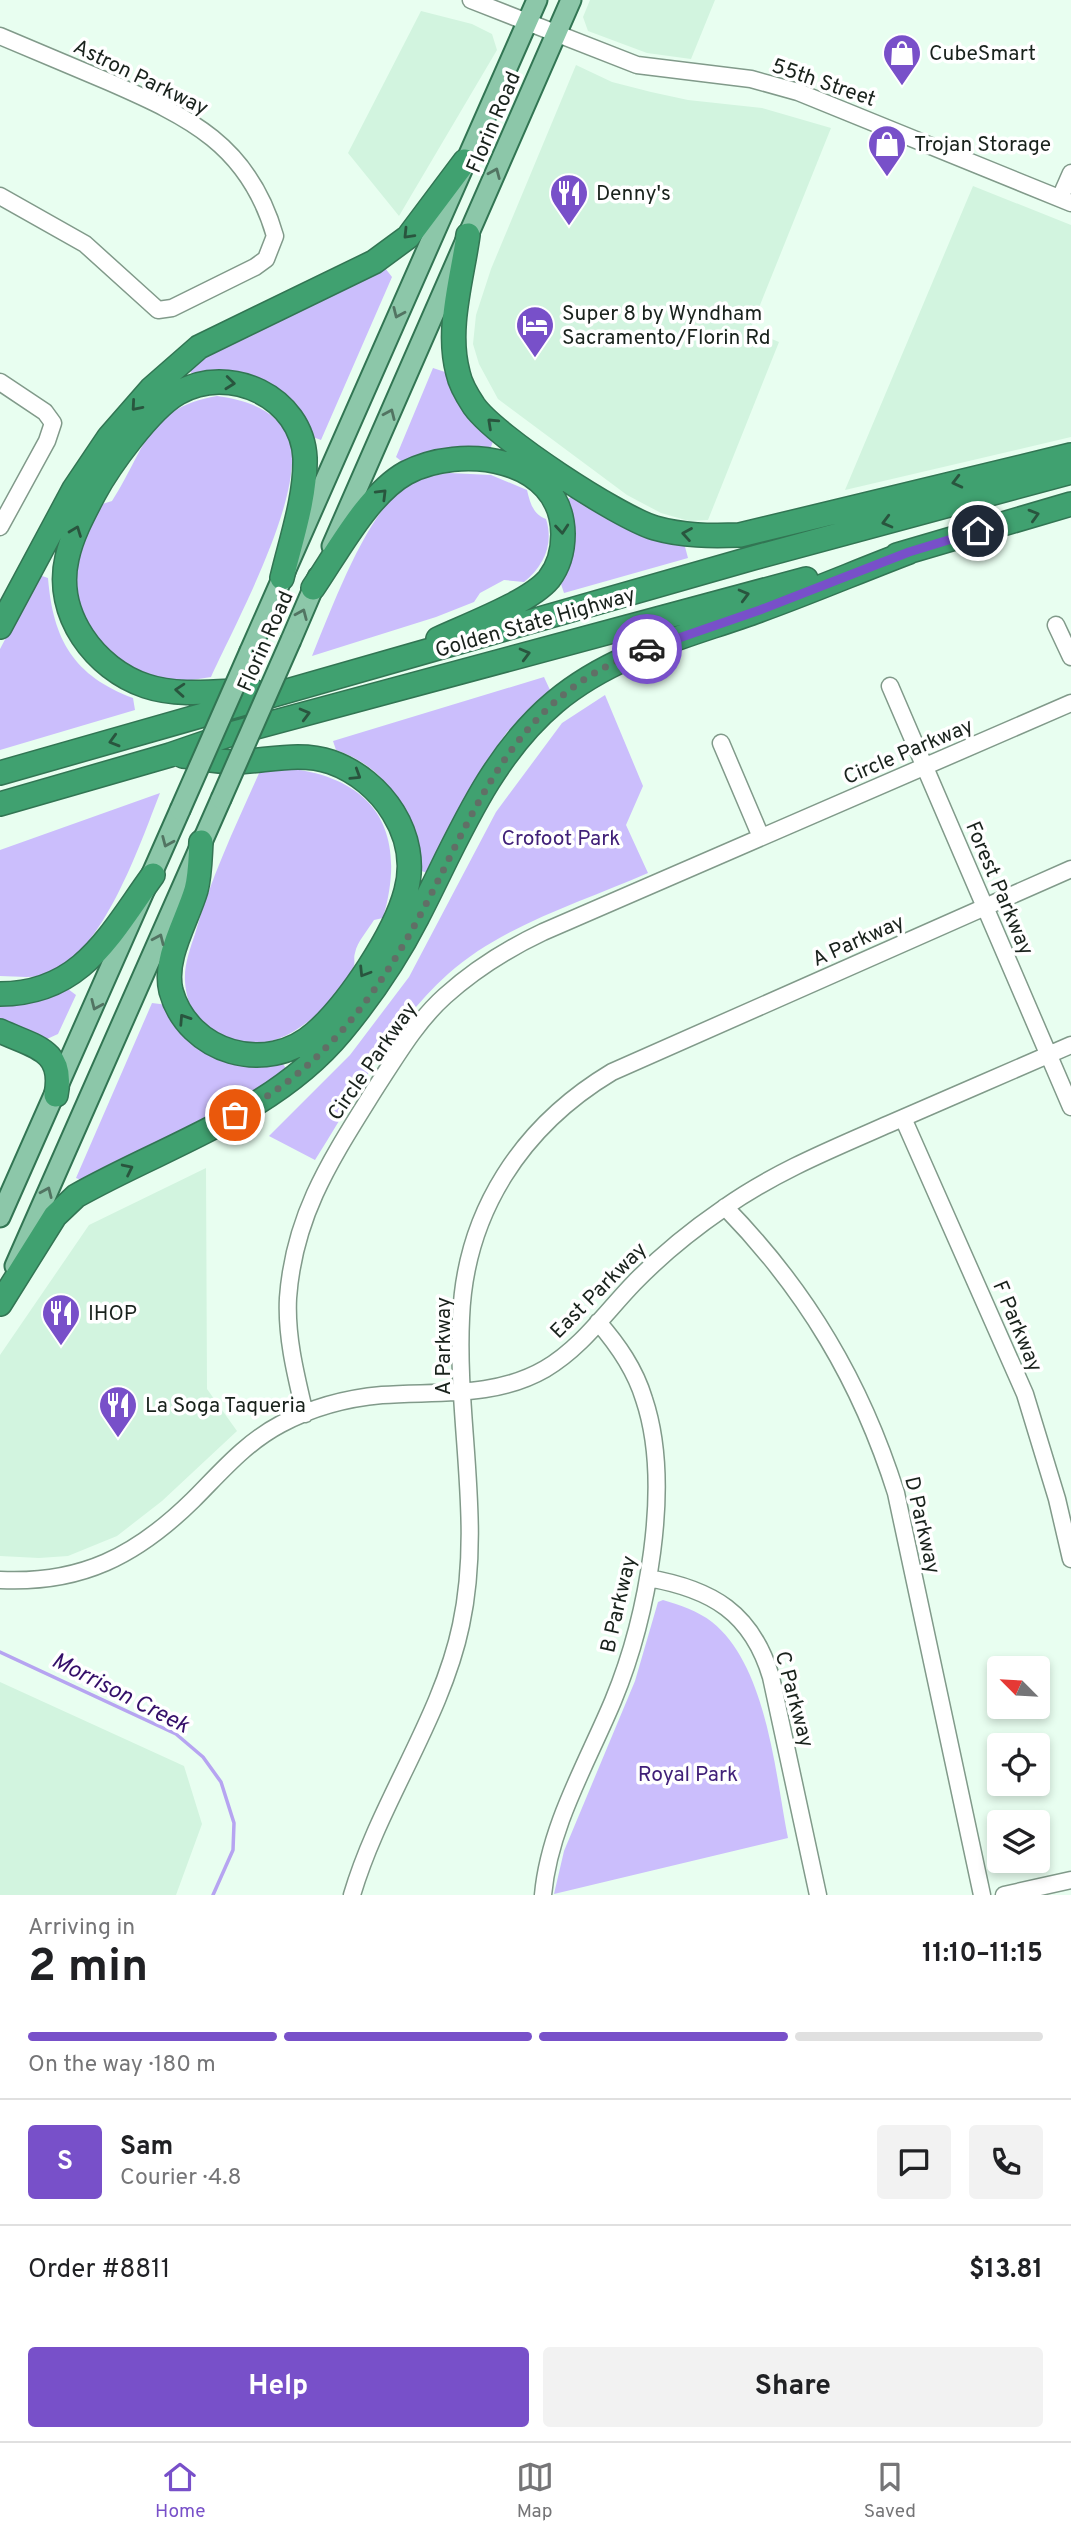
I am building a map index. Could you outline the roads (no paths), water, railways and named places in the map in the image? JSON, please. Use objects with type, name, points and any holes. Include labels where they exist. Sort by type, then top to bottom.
[{"type":"highway","points":[[0,627],[74,489],[109,437],[151,389],[199,347],[374,262],[408,237],[465,161]]},
{"type":"highway","points":[[468,235],[452,339],[458,375],[475,407],[501,432],[616,512],[655,528],[697,536],[740,535],[1071,455]]},
{"type":"highway","points":[[282,578],[303,484],[305,456],[297,429],[281,405],[258,389],[231,381],[203,383],[176,393],[136,433],[102,479],[76,529],[66,561],[66,593],[75,625],[93,652],[118,674],[148,687],[181,691],[297,690]]},
{"type":"highway","points":[[313,588],[379,495],[404,474],[436,460],[469,457],[502,462],[532,476],[552,495],[563,520],[563,548],[550,578],[534,593],[386,665]]},
{"type":"highway","name":"Golden State Highway","points":[[0,773],[386,665],[753,558],[1071,472]]},
{"type":"highway","name":"Golden State Highway","points":[[0,804],[170,755],[234,733],[909,552],[1071,504]]},
{"type":"highway","points":[[0,1301],[55,1216],[76,1196],[259,1102],[300,1074],[340,1034],[397,956],[485,788],[509,750],[555,702],[607,666],[639,651],[760,610],[909,552]]},
{"type":"highway","points":[[170,755],[234,762],[297,756],[329,761],[359,775],[383,797],[400,824],[408,856],[407,878],[396,920],[360,980],[315,1034],[288,1050],[257,1055],[224,1052],[197,1035],[176,1007],[170,988],[170,970],[197,887],[201,842]]},
{"type":"highway","points":[[0,821],[51,789]]},
{"type":"highway","points":[[0,994],[34,992],[64,980],[90,960],[153,875]]},
{"type":"highway","points":[[0,1031],[47,1052],[56,1062],[60,1076],[56,1095]]},
{"type":"main road","name":"Florin Road","points":[[0,1217],[537,0]]},
{"type":"main road","name":"Florin Road","points":[[0,1301],[571,0]]},
{"type":"street","name":"55th Street","points":[[471,0],[528,20],[637,65],[751,79],[798,92],[1066,200]]},
{"type":"street","name":"Astron Parkway","points":[[0,36],[157,103],[202,127],[236,160],[256,191],[275,236],[266,259],[256,267],[172,308],[158,310],[85,244],[0,196]]},
{"type":"street","points":[[1066,200],[1071,173]]},
{"type":"street","points":[[0,382],[45,412],[53,423],[47,441],[0,527]]},
{"type":"street","points":[[1056,625],[1071,657]]},
{"type":"street","name":"Forest Parkway","points":[[890,686],[1071,1107]]},
{"type":"street","name":"Circle Parkway","points":[[305,1413],[289,1333],[288,1299],[299,1231],[331,1159],[418,1026],[444,997],[509,948],[1071,703]]},
{"type":"street","points":[[721,743],[761,837]]},
{"type":"street","name":"A Parkway","points":[[352,1895],[369,1846],[437,1695],[461,1628],[471,1556],[461,1319],[472,1244],[482,1216],[506,1171],[551,1116],[586,1087],[625,1065],[1071,869]]},
{"type":"street","name":"East Parkway","points":[[0,1580],[34,1581],[65,1577],[125,1554],[164,1527],[232,1459],[256,1440],[305,1413],[380,1395],[464,1392],[512,1383],[545,1368],[583,1339],[666,1253],[725,1207],[777,1175],[1071,1045]]},
{"type":"street","name":"F Parkway","points":[[903,1118],[1024,1394],[1058,1499],[1071,1559]]},
{"type":"street","name":"D Parkway","points":[[725,1207],[779,1265],[828,1335],[867,1412],[883,1452],[895,1493],[982,1895]]},
{"type":"street","name":"B Parkway","points":[[543,1895],[559,1828],[627,1664],[648,1578],[655,1507],[649,1418],[633,1370],[598,1322]]},
{"type":"street","name":"C Parkway","points":[[648,1578],[693,1588],[720,1602],[743,1623],[761,1648],[771,1677],[818,1895]]},
{"type":"street","points":[[1004,1895],[1071,1880]]},
{"type":"waterway","name":"Morrison Creek","points":[[0,1652],[176,1734],[203,1757],[221,1782],[234,1823],[233,1850],[213,1895]]},
{"type":"place","name":"CubeSmart","points":[[902,87]]},
{"type":"place","name":"Trojan Storage","points":[[887,178]]},
{"type":"place","name":"Denny's","points":[[569,227]]},
{"type":"place","name":"Super 8 by Wyndham Sacramento/Florin Rd","points":[[535,359]]},
{"type":"place","name":"IHOP","points":[[61,1347]]},
{"type":"place","name":"La Soga Taqueria","points":[[118,1439]]},
{"type":"park label","name":"Crofoot Park","points":[[561,838]]},
{"type":"park label","name":"Royal Park","points":[[688,1774]]}]
